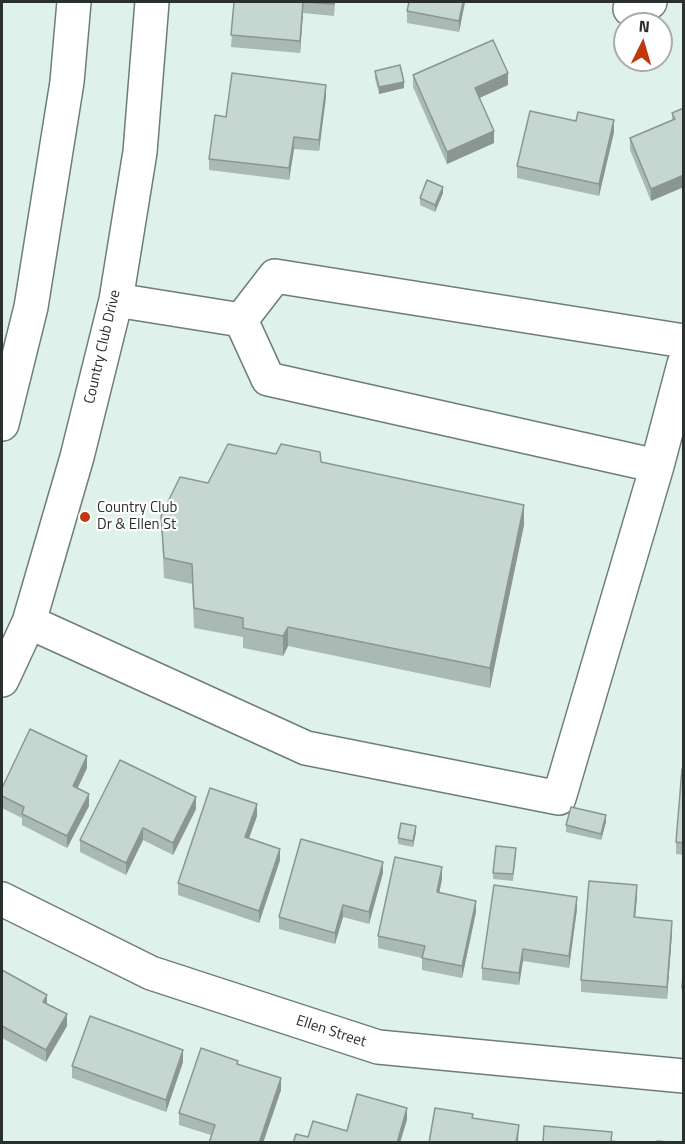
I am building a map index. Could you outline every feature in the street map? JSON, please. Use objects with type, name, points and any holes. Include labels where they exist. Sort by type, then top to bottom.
[{"type":"street","points":[[2,424],[31,306],[67,82],[74,2]]},
{"type":"street","name":"Country Club Drive","points":[[2,680],[29,622],[77,457],[116,300],[140,152],[152,2]]},
{"type":"street","points":[[241,320],[275,276],[684,341]]},
{"type":"street","points":[[116,300],[241,320]]},
{"type":"street","points":[[241,320],[268,379],[657,466]]},
{"type":"street","points":[[29,622],[306,748],[559,798],[657,466],[684,364]]},
{"type":"street","name":"Ellen Street","points":[[2,899],[151,973],[378,1047],[684,1076]]},
{"type":"building","points":[[234,2],[303,2],[300,41],[231,35]]},
{"type":"building","points":[[303,2],[334,2],[334,4]]},
{"type":"building","points":[[409,2],[463,2],[459,21],[407,11]]},
{"type":"building","points":[[493,40],[508,73],[475,88],[494,131],[447,152],[413,75]]},
{"type":"building","points":[[400,65],[404,82],[379,87],[375,71]]},
{"type":"building","points":[[232,73],[326,85],[319,140],[294,137],[289,168],[209,159],[215,115],[226,117]]},
{"type":"building","points":[[684,108],[684,175],[651,189],[630,138],[675,119],[672,113]]},
{"type":"building","points":[[530,111],[576,121],[578,112],[614,120],[599,184],[517,166]]},
{"type":"building","points":[[427,180],[443,187],[435,205],[420,198]]},
{"type":"building","points":[[228,444],[276,454],[281,444],[320,452],[321,462],[524,505],[490,668],[288,627],[283,636],[243,628],[243,618],[194,608],[192,564],[164,558],[161,516],[180,477],[208,483]]},
{"type":"building","points":[[30,729],[87,756],[73,786],[89,794],[67,836],[22,814],[24,807],[2,796],[2,788]]},
{"type":"building","points":[[120,760],[196,797],[173,843],[143,828],[126,863],[80,840]]},
{"type":"building","points":[[682,769],[684,769],[684,843],[676,842]]},
{"type":"building","points":[[210,788],[257,804],[245,837],[280,849],[259,911],[178,883]]},
{"type":"building","points":[[571,807],[606,815],[601,834],[566,825]]},
{"type":"building","points":[[401,823],[416,826],[413,841],[398,838]]},
{"type":"building","points":[[301,839],[383,862],[369,912],[343,905],[335,933],[279,917]]},
{"type":"building","points":[[496,846],[516,848],[513,874],[493,873]]},
{"type":"building","points":[[395,857],[442,867],[437,892],[476,901],[462,966],[422,958],[425,946],[378,936]]},
{"type":"building","points":[[589,881],[637,885],[634,917],[672,921],[667,987],[581,980]]},
{"type":"building","points":[[494,885],[577,897],[569,956],[523,949],[519,973],[482,968]]},
{"type":"building","points":[[684,964],[684,988],[682,988]]},
{"type":"building","points":[[2,970],[47,995],[43,1002],[67,1014],[46,1050],[2,1026]]},
{"type":"building","points":[[90,1016],[183,1050],[166,1100],[72,1066]]},
{"type":"building","points":[[201,1048],[238,1061],[237,1064],[281,1078],[259,1143],[209,1143],[215,1125],[179,1113]]},
{"type":"building","points":[[357,1094],[407,1108],[397,1143],[293,1143],[296,1134],[308,1137],[313,1121],[347,1131]]},
{"type":"building","points":[[435,1108],[473,1114],[472,1118],[519,1125],[516,1143],[429,1143]]},
{"type":"building","points":[[544,1126],[612,1132],[611,1141],[627,1143],[543,1143]]},
{"type":"building","points":[[657,1141],[682,1143],[657,1143]]},
{"type":"place","name":"Country Club Dr & Ellen St","points":[[85,517]]}]
